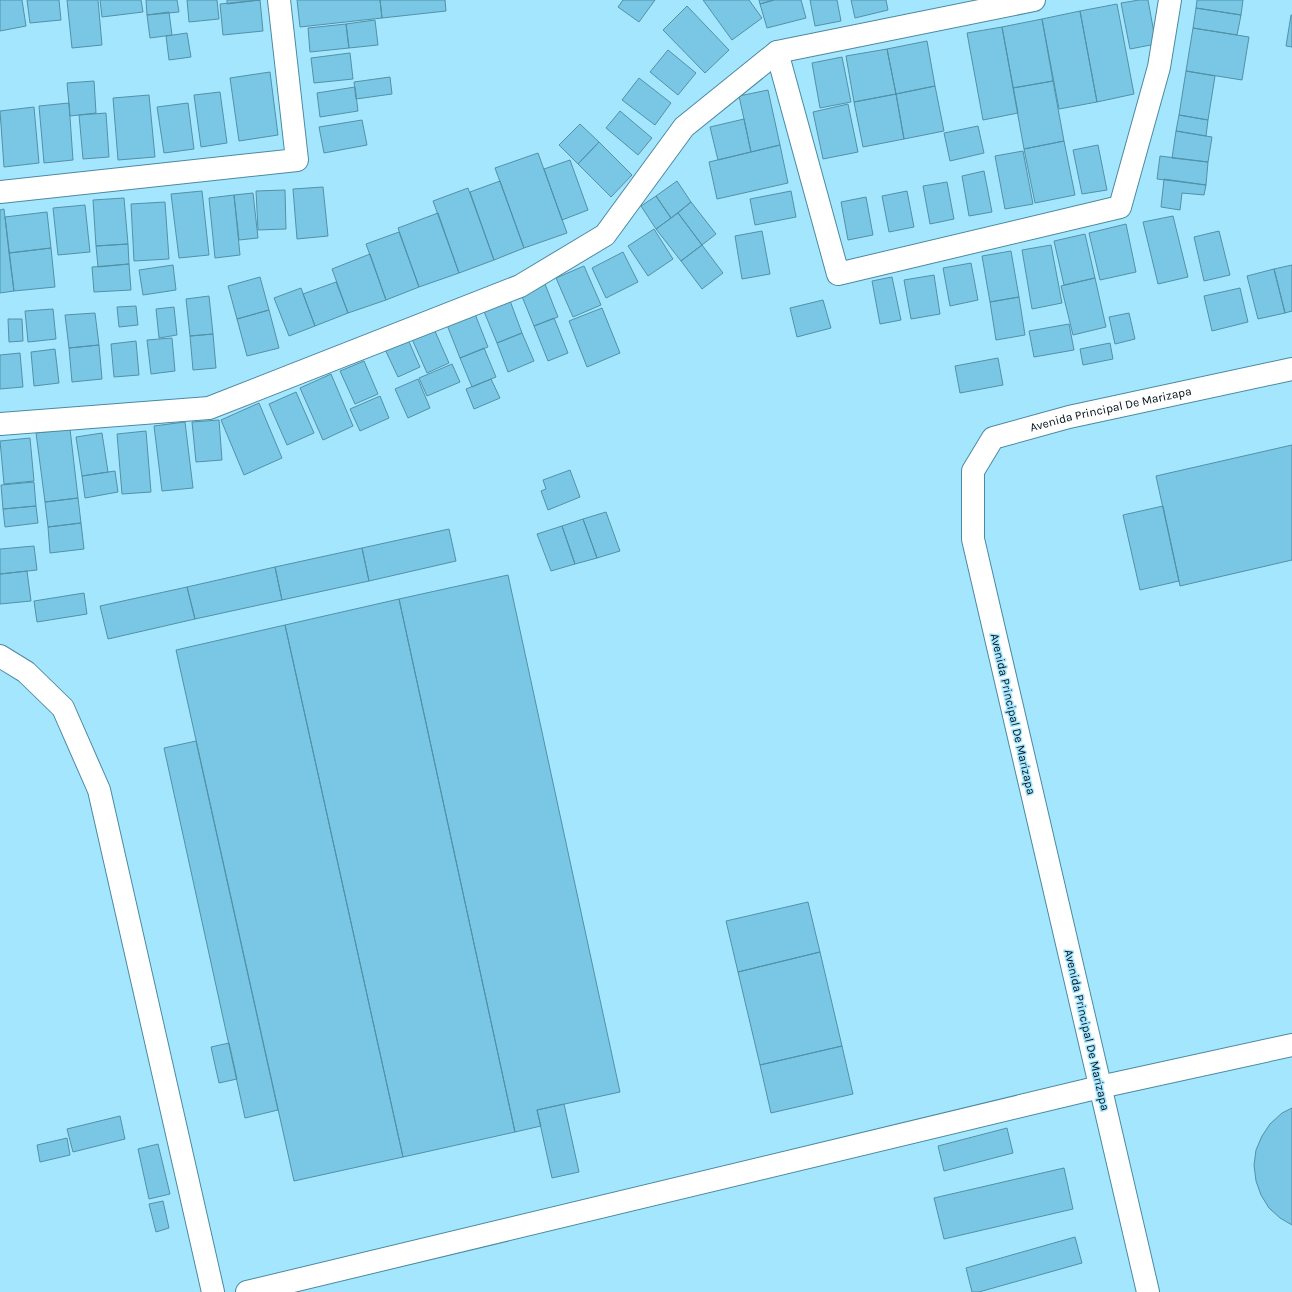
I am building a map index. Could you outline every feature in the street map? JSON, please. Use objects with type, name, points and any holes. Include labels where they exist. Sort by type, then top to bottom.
[{"type":"street","points":[[0,192],[297,160],[279,0]]},
{"type":"street","points":[[0,424],[209,408],[520,286],[605,235],[684,127],[777,52],[1034,0]]},
{"type":"street","points":[[777,52],[838,274],[1120,207],[1159,67],[1170,0]]},
{"type":"street","name":"Avenida Principal De Marizapa","points":[[1148,1292],[973,539],[973,472],[993,438],[1069,417],[1292,369]]},
{"type":"street","points":[[0,656],[26,672],[63,708],[99,790],[213,1292]]},
{"type":"street","points":[[247,1292],[1100,1087],[1292,1045]]},
{"type":"building","points":[[0,0],[22,0],[26,26],[0,31]]},
{"type":"building","points":[[27,0],[59,0],[61,20],[30,23]]},
{"type":"building","points":[[67,0],[98,0],[102,45],[72,48]]},
{"type":"building","points":[[100,0],[141,0],[143,12],[102,17]]},
{"type":"building","points":[[146,0],[177,0],[179,12],[147,15]]},
{"type":"building","points":[[187,0],[217,0],[219,19],[189,22]]},
{"type":"building","points":[[227,0],[260,0],[227,4]]},
{"type":"building","points":[[260,0],[263,31],[223,35],[220,4]]},
{"type":"building","points":[[297,0],[380,0],[382,18],[300,27]]},
{"type":"building","points":[[380,0],[445,0],[446,11],[382,18]]},
{"type":"building","points":[[623,0],[655,0],[639,22],[618,7]]},
{"type":"building","points":[[703,0],[749,0],[762,18],[732,40]]},
{"type":"building","points":[[759,0],[774,0],[760,4]]},
{"type":"building","points":[[774,0],[801,0],[806,18],[767,28],[760,4]]},
{"type":"building","points":[[810,0],[837,0],[841,21],[815,26]]},
{"type":"building","points":[[851,0],[886,0],[888,10],[855,18]]},
{"type":"building","points":[[1148,0],[1156,44],[1130,49],[1121,3]]},
{"type":"building","points":[[1197,0],[1243,0],[1241,15],[1196,8]]},
{"type":"building","points":[[1117,4],[1134,94],[1097,102],[1080,11]]},
{"type":"building","points":[[687,6],[729,50],[705,73],[663,30]]},
{"type":"building","points":[[1196,8],[1241,15],[1237,35],[1193,28]]},
{"type":"building","points":[[1080,11],[1097,102],[1059,109],[1042,19]]},
{"type":"building","points":[[169,12],[172,35],[150,38],[147,15]]},
{"type":"building","points":[[1292,15],[1292,47],[1286,46]]},
{"type":"building","points":[[1042,19],[1053,81],[1013,88],[1002,27]]},
{"type":"building","points":[[375,20],[378,45],[349,48],[346,24]]},
{"type":"building","points":[[346,24],[349,48],[310,52],[308,28]]},
{"type":"building","points":[[1002,27],[1018,113],[983,120],[967,33]]},
{"type":"building","points":[[1193,28],[1249,37],[1242,80],[1186,71]]},
{"type":"building","points":[[187,33],[191,57],[169,60],[166,36]]},
{"type":"building","points":[[927,41],[935,86],[896,94],[887,49]]},
{"type":"building","points":[[887,49],[896,94],[854,102],[846,56]]},
{"type":"building","points":[[668,50],[696,73],[678,95],[650,72]]},
{"type":"building","points":[[350,53],[353,79],[314,83],[311,58]]},
{"type":"building","points":[[842,57],[851,102],[820,108],[812,63]]},
{"type":"building","points":[[1186,71],[1215,76],[1208,120],[1179,115]]},
{"type":"building","points":[[270,72],[278,135],[239,141],[230,78]]},
{"type":"building","points":[[390,77],[392,94],[356,99],[354,82]]},
{"type":"building","points":[[639,78],[671,103],[655,125],[622,100]]},
{"type":"building","points":[[94,81],[96,113],[70,116],[67,83]]},
{"type":"building","points":[[1053,81],[1064,141],[1024,149],[1013,88]]},
{"type":"building","points":[[935,86],[944,131],[904,139],[896,94]]},
{"type":"building","points":[[355,87],[358,111],[320,117],[317,93]]},
{"type":"building","points":[[768,90],[780,145],[751,152],[739,96]]},
{"type":"building","points":[[220,92],[227,143],[201,147],[194,95]]},
{"type":"building","points":[[896,94],[904,139],[863,147],[854,102]]},
{"type":"building","points":[[149,95],[155,157],[118,160],[113,98]]},
{"type":"building","points":[[69,103],[73,160],[44,163],[39,106]]},
{"type":"building","points":[[188,103],[194,149],[164,153],[157,107]]},
{"type":"building","points":[[848,104],[858,152],[823,159],[813,112]]},
{"type":"building","points":[[34,107],[39,163],[4,167],[0,111]]},
{"type":"building","points":[[620,111],[652,138],[638,155],[606,128]]},
{"type":"building","points":[[106,113],[109,157],[83,159],[79,115]]},
{"type":"building","points":[[1179,115],[1208,120],[1206,136],[1176,131]]},
{"type":"building","points":[[744,119],[751,152],[718,160],[710,127]]},
{"type":"building","points":[[362,120],[367,145],[324,153],[319,127]]},
{"type":"building","points":[[580,124],[599,142],[578,164],[559,145]]},
{"type":"building","points":[[978,126],[984,153],[950,161],[944,133]]},
{"type":"building","points":[[1176,131],[1212,137],[1208,162],[1172,158]]},
{"type":"building","points":[[1064,141],[1075,195],[1035,203],[1024,149]]},
{"type":"building","points":[[599,142],[632,175],[611,197],[578,164]]},
{"type":"building","points":[[780,145],[788,183],[717,199],[709,162]]},
{"type":"building","points":[[1098,145],[1107,190],[1082,194],[1073,150]]},
{"type":"building","points":[[1023,151],[1033,204],[1005,209],[995,156]]},
{"type":"building","points":[[538,153],[567,233],[524,248],[495,168]]},
{"type":"building","points":[[1160,156],[1208,162],[1206,185],[1157,179]]},
{"type":"building","points":[[570,160],[588,210],[562,220],[544,169]]},
{"type":"building","points":[[984,171],[992,212],[969,216],[962,176]]},
{"type":"building","points":[[1164,179],[1206,185],[1204,195],[1182,193],[1180,210],[1161,207]]},
{"type":"building","points":[[500,181],[524,248],[494,260],[470,192]]},
{"type":"building","points":[[677,181],[691,202],[671,218],[656,196]]},
{"type":"building","points":[[947,182],[954,219],[930,224],[923,186]]},
{"type":"building","points":[[323,187],[328,236],[297,239],[293,189]]},
{"type":"building","points":[[468,188],[494,260],[459,273],[433,201]]},
{"type":"building","points":[[285,190],[286,229],[258,230],[256,191]]},
{"type":"building","points":[[202,191],[209,255],[179,258],[171,194]]},
{"type":"building","points":[[791,191],[796,217],[755,225],[750,199]]},
{"type":"building","points":[[907,191],[914,227],[889,232],[882,196]]},
{"type":"building","points":[[253,193],[258,238],[239,240],[234,195]]},
{"type":"building","points":[[234,195],[240,255],[215,258],[209,198]]},
{"type":"building","points":[[656,196],[671,218],[656,229],[641,206]]},
{"type":"building","points":[[866,197],[873,235],[848,240],[841,202]]},
{"type":"building","points":[[124,198],[128,244],[96,246],[93,200]]},
{"type":"building","points":[[165,202],[169,259],[134,261],[131,204]]},
{"type":"building","points":[[691,202],[716,234],[702,245],[678,213]]},
{"type":"building","points":[[85,205],[90,252],[58,255],[53,208]]},
{"type":"building","points":[[4,209],[14,291],[0,293],[0,210]]},
{"type":"building","points":[[47,212],[51,248],[9,253],[5,217]]},
{"type":"building","points":[[438,213],[459,273],[419,287],[398,228]]},
{"type":"building","points":[[678,213],[702,245],[681,261],[656,229]]},
{"type":"building","points":[[1173,216],[1188,277],[1158,284],[1143,222]]},
{"type":"building","points":[[1126,224],[1136,272],[1100,280],[1089,233]]},
{"type":"building","points":[[654,229],[673,259],[648,276],[628,246]]},
{"type":"building","points":[[762,231],[770,274],[742,279],[735,236]]},
{"type":"building","points":[[1219,231],[1230,275],[1204,281],[1194,237]]},
{"type":"building","points":[[399,232],[419,287],[386,300],[366,244]]},
{"type":"building","points":[[1085,234],[1095,278],[1064,285],[1054,241]]},
{"type":"building","points":[[128,244],[129,264],[98,267],[96,246]]},
{"type":"building","points":[[702,245],[723,273],[702,289],[681,261]]},
{"type":"building","points":[[1051,245],[1062,303],[1032,309],[1022,250]]},
{"type":"building","points":[[51,248],[55,287],[14,291],[9,253]]},
{"type":"building","points":[[1011,251],[1019,297],[990,302],[982,256]]},
{"type":"building","points":[[623,252],[638,282],[606,298],[592,268]]},
{"type":"building","points":[[370,254],[386,300],[348,313],[332,269]]},
{"type":"building","points":[[971,263],[978,300],[950,306],[943,268]]},
{"type":"building","points":[[129,264],[131,290],[94,292],[92,267]]},
{"type":"building","points":[[173,265],[176,290],[143,295],[139,270]]},
{"type":"building","points":[[1292,265],[1292,311],[1285,313],[1274,269]]},
{"type":"building","points":[[584,266],[601,305],[573,317],[556,278]]},
{"type":"building","points":[[1274,269],[1285,313],[1258,319],[1247,276]]},
{"type":"building","points":[[934,275],[940,314],[911,319],[904,280]]},
{"type":"building","points":[[260,277],[269,310],[237,319],[228,286]]},
{"type":"building","points":[[892,277],[901,320],[880,324],[872,281]]},
{"type":"building","points":[[1095,278],[1106,327],[1073,335],[1061,286]]},
{"type":"building","points":[[336,282],[348,313],[315,326],[303,294]]},
{"type":"building","points":[[545,284],[558,317],[534,326],[521,294]]},
{"type":"building","points":[[301,288],[315,326],[289,336],[274,298]]},
{"type":"building","points":[[1240,288],[1248,322],[1212,331],[1204,296]]},
{"type":"building","points":[[209,296],[213,334],[190,336],[186,299]]},
{"type":"building","points":[[1019,297],[1025,335],[996,340],[990,302]]},
{"type":"building","points":[[509,298],[522,333],[497,343],[483,309]]},
{"type":"building","points":[[823,300],[831,328],[797,337],[790,308]]},
{"type":"building","points":[[136,306],[138,325],[119,327],[117,307]]},
{"type":"building","points":[[174,307],[177,335],[159,338],[156,309]]},
{"type":"building","points":[[602,308],[620,353],[587,367],[569,321]]},
{"type":"building","points":[[53,309],[56,339],[28,342],[25,311]]},
{"type":"building","points":[[269,310],[279,348],[247,356],[237,319]]},
{"type":"building","points":[[95,313],[99,345],[69,348],[65,315]]},
{"type":"building","points":[[1129,313],[1135,339],[1115,344],[1109,317]]},
{"type":"building","points":[[475,314],[488,347],[460,358],[447,325]]},
{"type":"building","points":[[554,318],[568,353],[548,361],[534,326]]},
{"type":"building","points":[[8,319],[22,319],[23,341],[9,342]]},
{"type":"building","points":[[1069,324],[1074,350],[1034,357],[1029,331]]},
{"type":"building","points":[[434,329],[449,363],[427,373],[412,339]]},
{"type":"building","points":[[522,333],[534,361],[508,372],[497,343]]},
{"type":"building","points":[[213,334],[216,368],[193,370],[190,336]]},
{"type":"building","points":[[406,335],[420,367],[398,377],[383,345]]},
{"type":"building","points":[[172,338],[175,371],[151,374],[147,340]]},
{"type":"building","points":[[136,341],[139,375],[114,377],[111,344]]},
{"type":"building","points":[[1110,343],[1113,359],[1083,365],[1080,349]]},
{"type":"building","points":[[99,345],[102,379],[72,382],[69,348]]},
{"type":"building","points":[[484,348],[496,377],[472,387],[460,358]]},
{"type":"building","points":[[55,349],[59,383],[34,386],[31,352]]},
{"type":"building","points":[[20,353],[23,387],[0,389],[0,355]]},
{"type":"building","points":[[998,358],[1003,385],[960,393],[955,366]]},
{"type":"building","points":[[364,361],[378,394],[355,404],[340,371]]},
{"type":"building","points":[[452,364],[460,382],[427,396],[419,378]]},
{"type":"building","points":[[331,374],[353,426],[323,440],[300,388]]},
{"type":"building","points":[[418,379],[430,408],[408,418],[395,389]]},
{"type":"building","points":[[491,379],[500,398],[474,409],[466,389]]},
{"type":"building","points":[[296,392],[314,433],[287,445],[269,404]]},
{"type":"building","points":[[380,396],[389,418],[360,431],[350,409]]},
{"type":"building","points":[[259,403],[282,458],[244,475],[221,420]]},
{"type":"building","points":[[219,420],[222,460],[196,462],[192,422]]},
{"type":"building","points":[[185,422],[193,488],[162,491],[154,426]]},
{"type":"building","points":[[70,429],[78,498],[45,502],[36,433]]},
{"type":"building","points":[[146,431],[151,492],[122,494],[117,434]]},
{"type":"building","points":[[102,433],[108,472],[82,476],[76,437]]},
{"type":"building","points":[[30,438],[34,481],[4,484],[0,441]]},
{"type":"building","points":[[1292,445],[1292,560],[1180,586],[1156,476]]},
{"type":"building","points":[[570,470],[580,497],[548,510],[541,491],[546,489],[543,480]]},
{"type":"building","points":[[115,471],[118,492],[85,498],[82,476]]},
{"type":"building","points":[[34,482],[36,506],[3,509],[1,485]]},
{"type":"building","points":[[78,498],[81,523],[48,527],[45,502]]},
{"type":"building","points":[[36,506],[38,523],[5,527],[3,509]]},
{"type":"building","points":[[1163,506],[1179,581],[1140,590],[1123,515]]},
{"type":"building","points":[[606,512],[620,551],[597,558],[583,519]]},
{"type":"building","points":[[583,519],[597,558],[575,564],[562,526]]},
{"type":"building","points":[[81,523],[84,549],[50,553],[48,527]]},
{"type":"building","points":[[562,526],[575,564],[551,571],[537,534]]},
{"type":"building","points":[[449,529],[456,561],[369,581],[362,548]]},
{"type":"building","points":[[34,546],[37,570],[0,574],[0,549]]},
{"type":"building","points":[[362,548],[369,581],[282,600],[275,567]]},
{"type":"building","points":[[275,567],[282,600],[195,619],[187,587]]},
{"type":"building","points":[[27,571],[31,601],[0,604],[0,574]]},
{"type":"building","points":[[508,575],[620,1092],[537,1110],[541,1126],[515,1132],[399,599]]},
{"type":"building","points":[[187,587],[195,619],[108,639],[100,606]]},
{"type":"building","points":[[84,593],[87,614],[37,622],[34,601]]},
{"type":"building","points":[[399,599],[515,1132],[403,1157],[285,625]]},
{"type":"building","points":[[285,625],[403,1157],[294,1181],[176,650]]},
{"type":"building","points":[[196,741],[278,1110],[245,1118],[164,748]]},
{"type":"building","points":[[808,902],[820,952],[738,972],[726,921]]},
{"type":"building","points":[[820,952],[842,1046],[760,1065],[738,972]]},
{"type":"building","points":[[229,1043],[237,1079],[219,1083],[211,1047]]},
{"type":"building","points":[[842,1046],[853,1094],[771,1113],[760,1065]]},
{"type":"building","points":[[564,1104],[579,1172],[552,1178],[537,1110]]},
{"type":"building","points":[[1292,1108],[1292,1225],[1280,1218],[1269,1208],[1261,1195],[1256,1181],[1254,1165],[1256,1150],[1262,1136],[1270,1124],[1282,1113]]},
{"type":"building","points":[[120,1116],[125,1139],[73,1152],[67,1129]]},
{"type":"building","points":[[1007,1128],[1013,1153],[944,1171],[938,1146]]},
{"type":"building","points":[[67,1138],[70,1155],[40,1162],[37,1145]]},
{"type":"building","points":[[158,1144],[170,1194],[149,1199],[138,1149]]},
{"type":"building","points":[[1064,1168],[1073,1209],[944,1239],[934,1198]]},
{"type":"building","points":[[163,1201],[169,1228],[156,1232],[149,1204]]},
{"type":"building","points":[[1075,1237],[1082,1263],[979,1292],[972,1292],[966,1268]]}]
